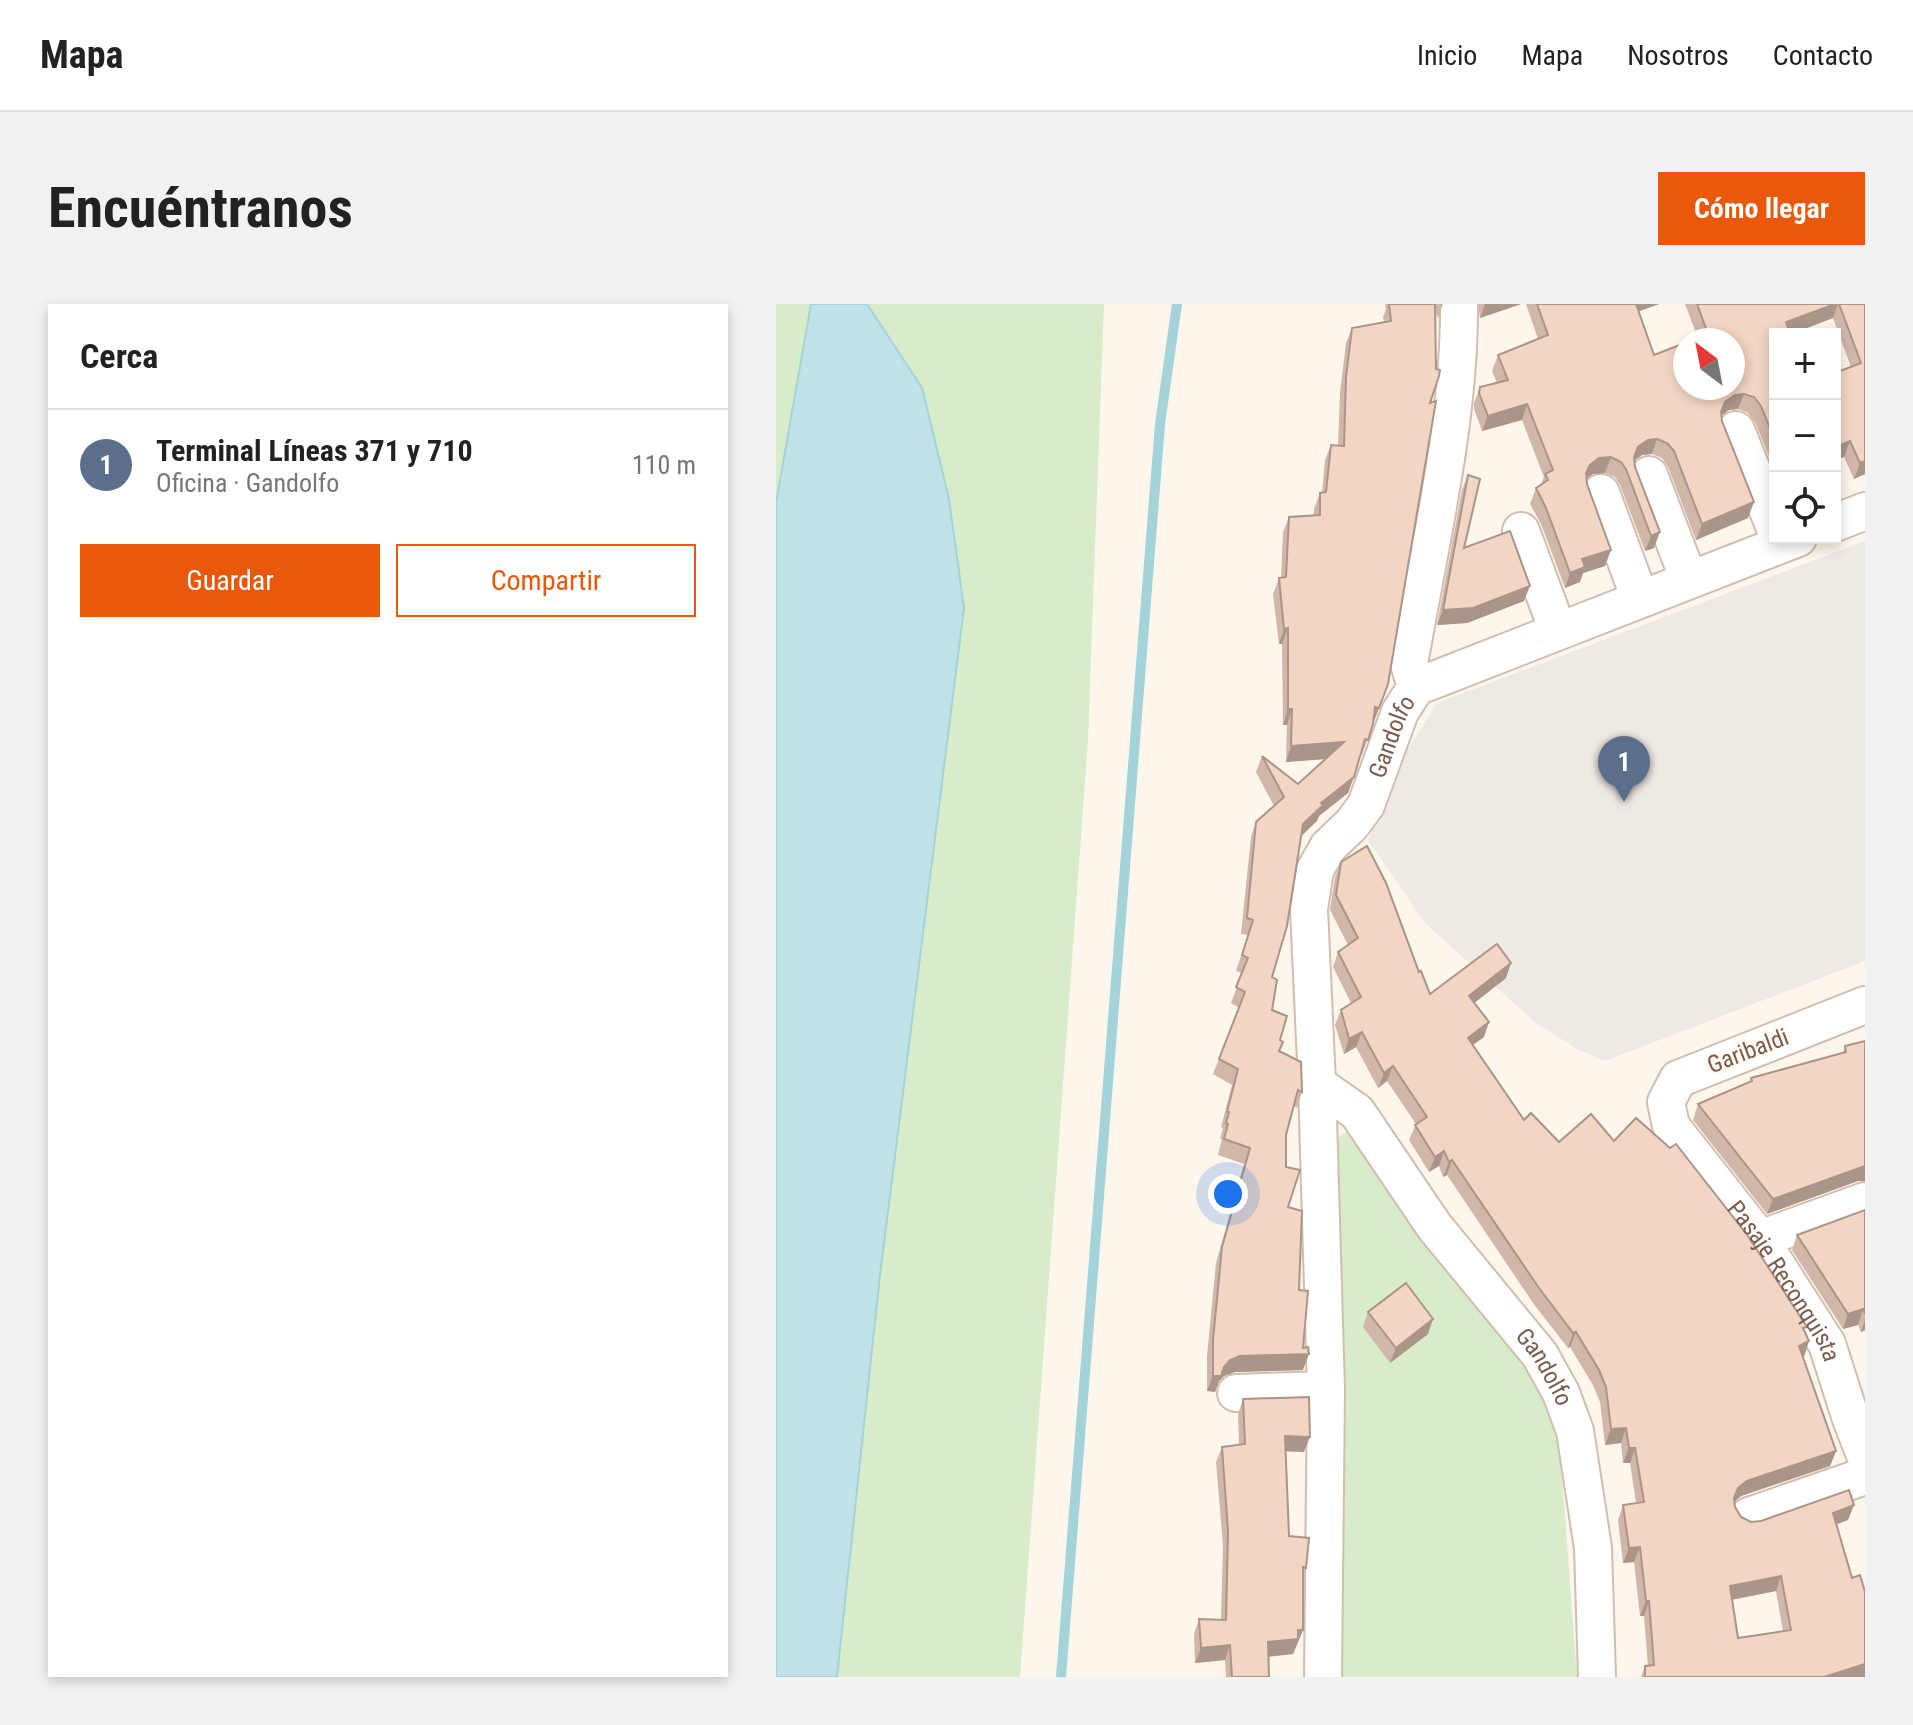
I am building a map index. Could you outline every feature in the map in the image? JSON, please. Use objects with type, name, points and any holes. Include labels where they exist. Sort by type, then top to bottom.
[{"type":"street","points":[[1416,687],[1409,664],[1452,412],[1459,349],[1459,304]]},
{"type":"street","points":[[1736,430],[1769,505]]},
{"type":"street","points":[[1649,475],[1689,580]]},
{"type":"street","points":[[1601,493],[1640,599]]},
{"type":"street","points":[[1841,521],[1865,511]]},
{"type":"street","points":[[1521,531],[1558,631]]},
{"type":"street","name":"Gandolfo","points":[[1323,1677],[1326,1390],[1309,909],[1315,870],[1328,847],[1366,805],[1400,712],[1416,687],[1689,580],[1769,543]]},
{"type":"street","name":"Garibaldi","points":[[1671,1126],[1666,1102],[1678,1079],[1865,1005]]},
{"type":"street","name":"Gandolfo","points":[[1317,1084],[1357,1112],[1434,1226],[1540,1355],[1561,1393],[1575,1431],[1593,1548],[1597,1677]]},
{"type":"street","name":"Pasaje Reconquista","points":[[1671,1126],[1760,1239],[1827,1344],[1851,1368],[1865,1455]]},
{"type":"street","points":[[1760,1239],[1865,1201]]},
{"type":"street","points":[[1236,1393],[1326,1390]]},
{"type":"street","points":[[1749,1516],[1865,1476]]},
{"type":"shaded area","points":[[1865,541],[1865,961],[1605,1061],[1577,1049],[1536,1023],[1426,924],[1368,840],[1398,765],[1437,703]]},
{"type":"green space","points":[[776,304],[1104,304],[1088,740],[1020,1677],[776,1677]]},
{"type":"green space","points":[[1347,1131],[1437,1257],[1530,1365],[1560,1448],[1577,1677],[1337,1677],[1335,1140]]},
{"type":"water","points":[[811,304],[867,304],[922,388],[949,499],[964,608],[880,1275],[837,1677],[776,1677],[776,503]]},
{"type":"building","points":[[1389,304],[1435,304],[1436,369],[1440,370],[1430,403],[1436,401],[1388,684],[1379,708],[1375,707],[1373,724],[1368,740],[1365,739],[1354,777],[1321,803],[1323,805],[1303,824],[1287,926],[1272,977],[1277,980],[1272,1010],[1287,1016],[1279,1051],[1301,1062],[1302,1092],[1298,1090],[1286,1135],[1286,1167],[1300,1170],[1288,1207],[1302,1211],[1299,1290],[1308,1291],[1303,1348],[1308,1347],[1309,1354],[1240,1356],[1230,1360],[1221,1376],[1213,1376],[1213,1340],[1222,1247],[1250,1148],[1224,1139],[1238,1069],[1219,1059],[1245,992],[1236,987],[1248,958],[1242,955],[1253,920],[1247,918],[1256,822],[1284,797],[1262,756],[1298,784],[1344,742],[1291,746],[1288,628],[1284,629],[1279,578],[1286,577],[1289,517],[1320,515],[1320,493],[1326,492],[1331,445],[1344,446],[1346,377],[1352,328],[1391,321]]},
{"type":"building","points":[[1537,304],[1636,304],[1654,355],[1673,348],[1673,400],[1728,400],[1721,412],[1722,421],[1754,502],[1702,524],[1674,451],[1667,443],[1648,440],[1638,447],[1634,457],[1660,532],[1651,536],[1626,469],[1611,457],[1599,458],[1586,473],[1587,484],[1611,550],[1582,559],[1585,567],[1570,573],[1536,488],[1548,480],[1545,474],[1553,470],[1527,404],[1488,416],[1479,393],[1480,387],[1508,380],[1498,355],[1548,335]]},
{"type":"building","points":[[1697,304],[1835,304],[1786,322],[1788,328],[1769,328],[1769,426],[1754,397],[1745,394],[1745,328],[1706,328]]},
{"type":"building","points":[[1839,304],[1865,304],[1865,461],[1860,463],[1850,441],[1841,445],[1841,371],[1861,363]]},
{"type":"building","points":[[1468,475],[1480,479],[1464,548],[1510,531],[1530,586],[1473,608],[1443,610]]},
{"type":"building","points":[[1367,846],[1386,883],[1430,994],[1497,944],[1511,963],[1469,996],[1489,1022],[1468,1038],[1524,1120],[1531,1113],[1559,1142],[1591,1114],[1614,1141],[1636,1118],[1670,1148],[1676,1144],[1748,1236],[1807,1327],[1803,1328],[1809,1341],[1799,1346],[1836,1451],[1747,1481],[1738,1488],[1735,1507],[1741,1517],[1751,1522],[1761,1521],[1849,1490],[1854,1505],[1833,1513],[1852,1578],[1860,1575],[1865,1592],[1865,1664],[1824,1677],[1645,1677],[1645,1666],[1654,1665],[1649,1601],[1646,1601],[1640,1547],[1629,1548],[1623,1505],[1644,1502],[1635,1448],[1629,1448],[1626,1428],[1611,1429],[1606,1387],[1576,1332],[1573,1333],[1539,1288],[1452,1160],[1449,1162],[1444,1151],[1435,1157],[1415,1125],[1427,1117],[1393,1066],[1384,1073],[1362,1032],[1349,1039],[1341,1010],[1361,997],[1338,952],[1358,938],[1336,895],[1341,862]],"holes":[[[1781,1576],[1791,1630],[1738,1638],[1730,1586]]]},
{"type":"building","points":[[1865,1041],[1865,1166],[1773,1199],[1698,1104],[1752,1081],[1751,1078],[1846,1052],[1845,1046]]},
{"type":"building","points":[[1865,1210],[1865,1314],[1863,1309],[1848,1314],[1797,1235]]},
{"type":"building","points":[[1406,1283],[1433,1319],[1396,1348],[1368,1312]]},
{"type":"building","points":[[1309,1397],[1310,1437],[1285,1436],[1289,1536],[1309,1538],[1306,1568],[1303,1567],[1303,1630],[1298,1630],[1298,1639],[1268,1642],[1269,1677],[1232,1677],[1230,1645],[1201,1648],[1199,1619],[1226,1620],[1228,1530],[1222,1447],[1245,1444],[1243,1399]]},
{"type":"waterway","points":[[1061,1677],[1160,424],[1177,304]]},
{"type":"place","name":"Terminal Líneas 371 y 710","points":[[1624,802]]}]
